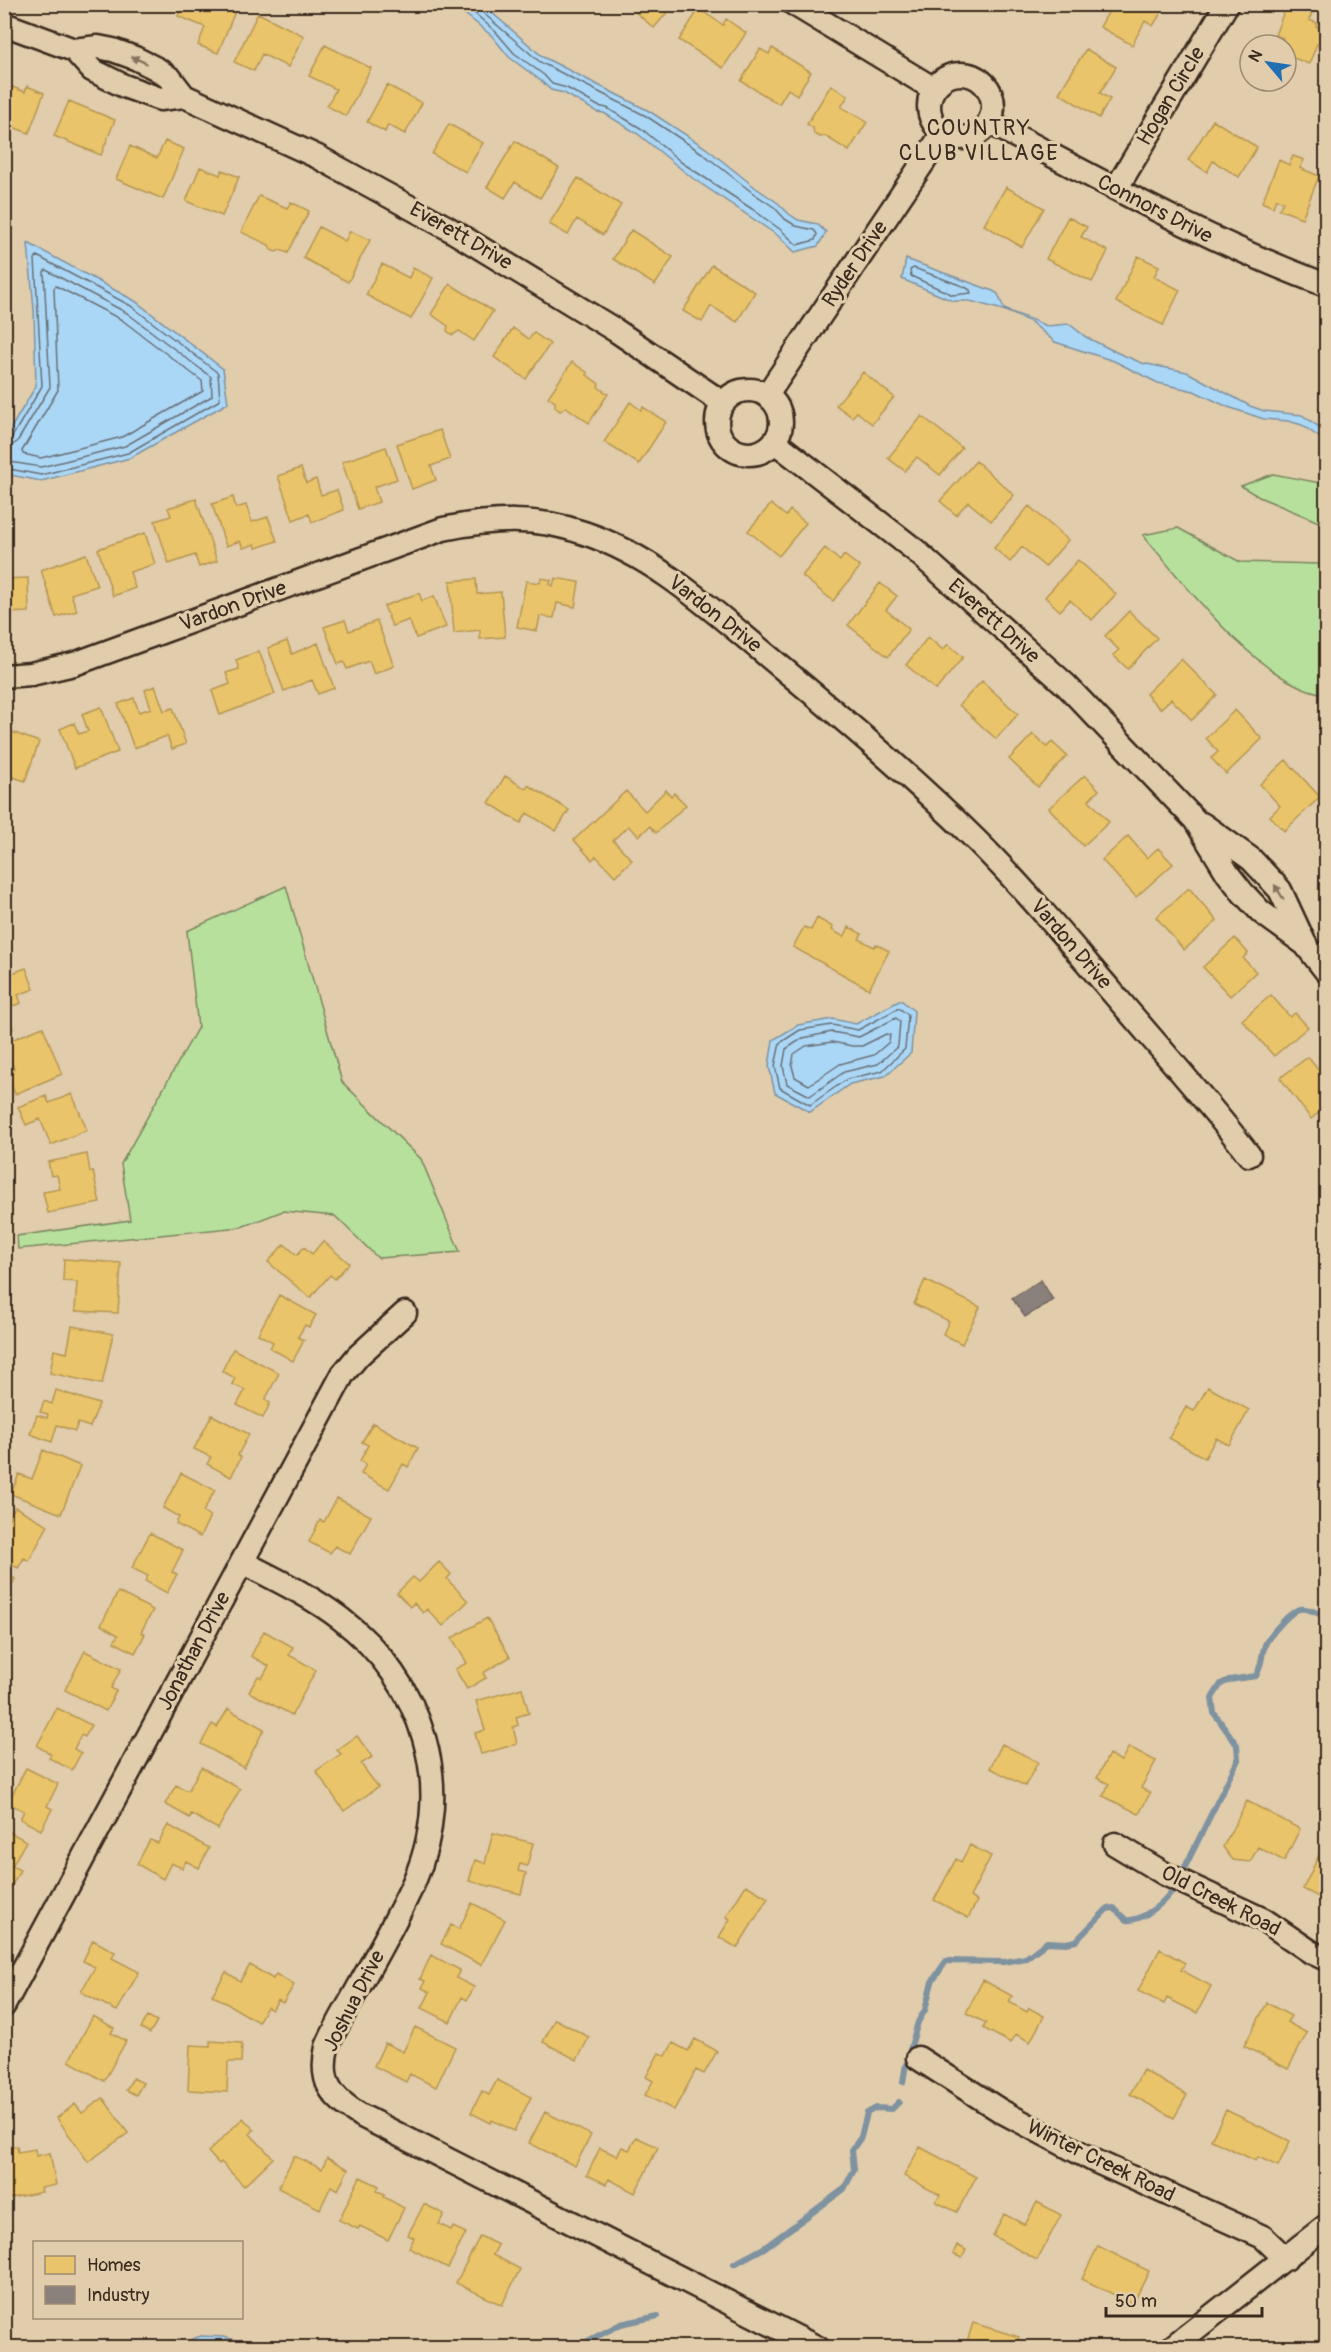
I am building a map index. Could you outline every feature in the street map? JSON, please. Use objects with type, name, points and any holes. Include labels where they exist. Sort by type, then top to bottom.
[{"type":"street","points":[[794,4],[934,89]]},
{"type":"street","name":"Hogan Circle","points":[[1116,189],[1227,4]]},
{"type":"street","name":"Everett Drive","points":[[4,24],[74,50],[92,70],[105,78],[160,99],[184,96],[318,157],[446,227],[615,330],[723,403]]},
{"type":"street","points":[[958,75],[978,79],[991,94],[993,104],[989,122],[982,131],[963,138],[943,133],[932,119],[930,110],[934,89],[949,77],[958,75]]},
{"type":"street","name":"Connors Drive","points":[[989,122],[1216,241],[1271,265],[1326,285]]},
{"type":"street","name":"Ryder Drive","points":[[767,395],[943,133]]},
{"type":"street","points":[[748,390],[767,395],[779,411],[781,423],[775,442],[766,450],[745,453],[724,442],[717,425],[723,403],[738,392],[748,390]]},
{"type":"street","name":"Everett Drive","points":[[775,442],[915,550],[1020,642],[1121,740],[1195,820],[1251,859],[1280,890],[1305,944],[1326,971]]},
{"type":"street","name":"Vardon Drive","points":[[4,676],[31,674],[74,664],[443,529],[482,521],[512,520],[546,523],[587,534],[631,553],[671,578],[794,678],[894,764],[963,828],[1039,907],[1215,1111],[1249,1155]]},
{"type":"street","name":"Jonathan Drive","points":[[4,2004],[343,1374],[358,1356],[405,1313]]},
{"type":"street","name":"Joshua Drive","points":[[242,1562],[320,1605],[340,1618],[365,1640],[386,1664],[414,1705],[429,1754],[432,1808],[422,1860],[402,1907],[329,2041],[324,2061],[325,2078],[332,2093],[343,2105],[360,2115],[818,2348]]},
{"type":"street","name":"Old Creek Road","points":[[1114,1844],[1165,1874],[1264,1920],[1311,1952],[1326,1959]]},
{"type":"street","name":"Winter Creek Road","points":[[918,2058],[1001,2111],[1095,2161],[1263,2237],[1286,2259]]},
{"type":"street","points":[[1171,2348],[1326,2226]]},
{"type":"green space","points":[[1273,474],[1326,484],[1326,525],[1259,497],[1241,486]]},
{"type":"green space","points":[[1178,528],[1240,562],[1318,564],[1326,569],[1326,694],[1302,687],[1276,673],[1251,654],[1202,605],[1143,535]]},
{"type":"green space","points":[[286,886],[342,1082],[421,1159],[460,1252],[378,1258],[335,1216],[283,1211],[241,1227],[18,1249],[17,1236],[130,1220],[121,1164],[198,1027],[187,931]]},
{"type":"water","points":[[454,5],[483,5],[543,57],[649,111],[706,148],[789,214],[798,220],[817,224],[826,232],[818,246],[795,252],[777,235],[691,177],[638,134],[604,113],[597,112],[564,93],[551,90],[509,57],[492,36]]},
{"type":"water","points":[[28,243],[135,301],[223,369],[228,403],[130,458],[41,481],[5,474],[5,438],[36,386],[34,309]]},
{"type":"water","points":[[906,259],[993,291],[998,294],[1004,309],[1047,326],[1069,324],[1086,337],[1118,353],[1142,363],[1187,372],[1250,406],[1264,411],[1302,415],[1326,432],[1326,442],[1302,425],[1264,419],[1228,407],[1194,391],[1158,383],[1114,361],[1055,342],[1031,322],[1003,310],[970,301],[953,301],[902,279]]},
{"type":"water","points":[[901,1000],[914,1011],[911,1053],[885,1076],[850,1084],[810,1112],[775,1093],[769,1066],[773,1040],[798,1025],[833,1019],[856,1024]]},
{"type":"water","points":[[201,2336],[223,2337],[265,2347],[181,2347]]},
{"type":"building: Homes","points":[[183,4],[238,4],[218,53],[198,45],[205,27],[178,16]]},
{"type":"building: Homes","points":[[626,4],[674,4],[654,28]]},
{"type":"building: Homes","points":[[1113,4],[1162,4],[1165,6],[1153,26],[1145,21],[1132,45],[1100,27]]},
{"type":"building: Homes","points":[[1287,4],[1312,13],[1309,20],[1317,23],[1316,26],[1326,31],[1323,47],[1317,44],[1309,64],[1298,60],[1298,33],[1276,33]]},
{"type":"building: Homes","points":[[699,9],[723,25],[726,19],[746,33],[723,68],[679,40]]},
{"type":"building: Homes","points":[[258,13],[304,36],[288,67],[262,54],[254,71],[234,62]]},
{"type":"building: Homes","points":[[325,45],[371,68],[346,116],[327,106],[336,89],[309,76]]},
{"type":"building: Homes","points":[[772,48],[811,72],[797,95],[788,89],[779,104],[741,81],[760,49],[769,54]]},
{"type":"building: Homes","points":[[1086,49],[1116,67],[1100,93],[1110,99],[1099,118],[1059,93]]},
{"type":"building: Homes","points":[[5,84],[25,92],[27,86],[44,93],[29,133],[4,124]]},
{"type":"building: Homes","points":[[387,85],[422,103],[405,134],[388,125],[385,132],[367,122]]},
{"type":"building: Homes","points":[[831,85],[848,96],[841,107],[867,122],[849,151],[825,136],[820,137],[814,134],[813,128],[807,124]]},
{"type":"building: Homes","points":[[69,101],[115,120],[101,155],[54,136]]},
{"type":"building: Homes","points":[[1213,120],[1257,147],[1239,177],[1213,161],[1207,172],[1188,160]]},
{"type":"building: Homes","points":[[449,124],[483,143],[466,172],[432,154]]},
{"type":"building: Homes","points":[[165,141],[184,149],[163,199],[116,179],[130,146],[157,158]]},
{"type":"building: Homes","points":[[515,141],[559,168],[540,198],[515,182],[505,198],[487,187]]},
{"type":"building: Homes","points":[[1293,156],[1304,160],[1300,168],[1319,176],[1302,218],[1279,209],[1283,202],[1276,199],[1273,207],[1262,202],[1279,160],[1289,165]]},
{"type":"building: Homes","points":[[200,167],[220,175],[222,170],[239,177],[222,216],[186,201]]},
{"type":"building: Homes","points":[[578,178],[621,205],[603,235],[577,219],[568,235],[549,224]]},
{"type":"building: Homes","points":[[1006,187],[1044,208],[1022,247],[984,225]]},
{"type":"building: Homes","points":[[259,196],[287,208],[291,202],[309,211],[288,253],[271,250],[269,245],[241,232]]},
{"type":"building: Homes","points":[[1068,217],[1087,227],[1081,237],[1108,251],[1092,282],[1046,259]]},
{"type":"building: Homes","points":[[319,227],[345,241],[350,231],[370,240],[348,282],[303,258]]},
{"type":"building: Homes","points":[[631,230],[673,257],[655,285],[613,259]]},
{"type":"building: Homes","points":[[1138,256],[1159,266],[1154,277],[1180,290],[1163,325],[1116,302]]},
{"type":"building: Homes","points":[[382,264],[409,278],[413,268],[433,278],[411,319],[366,295]]},
{"type":"building: Homes","points":[[712,265],[755,292],[737,322],[711,306],[702,322],[683,311]]},
{"type":"building: Homes","points":[[450,284],[493,311],[474,341],[459,331],[453,335],[447,331],[448,326],[431,314]]},
{"type":"building: Homes","points":[[513,328],[529,339],[534,333],[550,344],[526,379],[494,357]]},
{"type":"building: Homes","points":[[572,362],[588,373],[587,375],[599,384],[598,387],[608,394],[589,423],[566,407],[560,411],[555,407],[555,402],[548,397]]},
{"type":"building: Homes","points":[[863,372],[894,397],[872,424],[857,412],[852,417],[836,405]]},
{"type":"building: Homes","points":[[630,402],[641,410],[643,407],[666,422],[639,464],[604,442]]},
{"type":"building: Homes","points":[[922,416],[962,448],[940,475],[917,457],[905,471],[888,458]]},
{"type":"building: Homes","points":[[440,430],[450,459],[431,466],[436,480],[412,489],[397,444]]},
{"type":"building: Homes","points":[[386,447],[397,479],[374,487],[379,502],[358,509],[342,462]]},
{"type":"building: Homes","points":[[976,461],[1014,495],[991,521],[968,502],[956,515],[940,501]]},
{"type":"building: Homes","points":[[301,468],[306,483],[316,479],[321,495],[337,490],[344,510],[312,522],[309,514],[293,520],[278,476]]},
{"type":"building: Homes","points":[[233,497],[236,508],[246,505],[252,522],[268,517],[277,541],[256,548],[255,544],[243,548],[240,541],[226,546],[212,504]]},
{"type":"building: Homes","points":[[196,499],[217,561],[199,567],[195,555],[169,564],[155,521],[171,516],[168,508]]},
{"type":"building: Homes","points":[[771,504],[786,516],[790,510],[806,523],[779,556],[748,531]]},
{"type":"building: Homes","points":[[1029,506],[1068,540],[1045,567],[1022,547],[1010,562],[994,548]]},
{"type":"building: Homes","points":[[145,533],[155,564],[130,572],[135,588],[113,596],[98,549]]},
{"type":"building: Homes","points":[[825,548],[840,561],[844,555],[860,567],[833,601],[802,576]]},
{"type":"building: Homes","points":[[86,554],[97,586],[71,594],[77,611],[56,617],[41,570]]},
{"type":"building: Homes","points":[[1078,560],[1116,594],[1092,620],[1070,600],[1060,611],[1045,597]]},
{"type":"building: Homes","points":[[28,578],[29,612],[5,613],[4,626],[4,579]]},
{"type":"building: Homes","points":[[541,578],[551,580],[550,585],[553,586],[555,578],[579,582],[575,607],[557,603],[554,618],[540,616],[537,631],[517,627],[526,581],[540,583]]},
{"type":"building: Homes","points":[[476,579],[477,594],[501,592],[505,637],[480,639],[480,630],[454,633],[450,581]]},
{"type":"building: Homes","points":[[880,583],[897,596],[886,610],[909,629],[888,657],[848,625]]},
{"type":"building: Homes","points":[[419,593],[422,601],[434,596],[446,627],[416,638],[409,620],[392,626],[384,606]]},
{"type":"building: Homes","points":[[1129,611],[1157,638],[1128,669],[1113,655],[1119,650],[1105,636]]},
{"type":"building: Homes","points":[[345,620],[349,631],[377,621],[394,666],[374,674],[369,661],[347,669],[344,662],[338,664],[324,627]]},
{"type":"building: Homes","points":[[928,637],[943,650],[948,644],[963,657],[936,690],[906,665]]},
{"type":"building: Homes","points":[[287,641],[292,654],[318,643],[334,688],[318,694],[312,680],[284,691],[268,648]]},
{"type":"building: Homes","points":[[259,651],[275,694],[220,715],[212,691],[230,684],[226,673],[239,669],[236,660]]},
{"type":"building: Homes","points":[[1181,659],[1217,695],[1192,720],[1171,699],[1160,709],[1146,694]]},
{"type":"building: Homes","points":[[982,681],[1018,714],[996,739],[959,705]]},
{"type":"building: Homes","points":[[155,686],[164,711],[173,708],[186,744],[172,749],[167,736],[134,748],[118,704],[134,698],[139,712],[151,708],[145,690]]},
{"type":"building: Homes","points":[[101,707],[118,752],[75,768],[60,729],[74,723],[79,734],[88,731],[82,714]]},
{"type":"building: Homes","points":[[1235,710],[1262,739],[1226,774],[1211,758],[1218,752],[1206,738]]},
{"type":"building: Homes","points":[[4,729],[39,742],[25,781],[4,774]]},
{"type":"building: Homes","points":[[1033,734],[1047,747],[1052,742],[1067,756],[1038,787],[1009,759]]},
{"type":"building: Homes","points":[[1286,760],[1320,797],[1284,831],[1270,816],[1280,806],[1260,784]]},
{"type":"building: Homes","points":[[1085,775],[1099,790],[1089,800],[1109,822],[1083,846],[1049,808]]},
{"type":"building: Homes","points":[[505,776],[526,789],[528,785],[569,810],[556,831],[527,813],[521,823],[489,803]]},
{"type":"building: Homes","points":[[666,790],[671,796],[674,793],[686,805],[656,833],[650,826],[639,836],[628,826],[613,840],[632,860],[615,876],[596,856],[592,860],[574,840],[626,791],[645,811]]},
{"type":"building: Homes","points":[[1128,836],[1147,858],[1158,848],[1173,864],[1136,897],[1102,860]]},
{"type":"building: Homes","points":[[1189,888],[1217,921],[1184,950],[1156,917]]},
{"type":"building: Homes","points":[[817,918],[833,927],[832,930],[844,937],[849,927],[862,934],[859,939],[874,947],[876,944],[889,951],[869,989],[793,947],[804,927],[811,930]]},
{"type":"building: Homes","points":[[1235,938],[1248,953],[1243,958],[1256,972],[1230,996],[1203,967]]},
{"type":"building: Homes","points":[[26,968],[34,989],[18,995],[21,1003],[5,1009],[13,1029],[4,1032],[4,976]]},
{"type":"building: Homes","points":[[1271,995],[1290,1017],[1295,1013],[1308,1027],[1274,1056],[1242,1020]]},
{"type":"building: Homes","points":[[43,1027],[62,1074],[15,1094],[6,1072],[14,1069],[4,1043]]},
{"type":"building: Homes","points":[[1308,1057],[1326,1080],[1326,1107],[1311,1119],[1280,1078]]},
{"type":"building: Homes","points":[[72,1094],[87,1130],[51,1145],[40,1119],[26,1125],[18,1107],[46,1096],[49,1103]]},
{"type":"building: Homes","points":[[87,1154],[100,1203],[48,1213],[43,1192],[60,1189],[57,1175],[51,1176],[48,1162]]},
{"type":"building: Homes","points":[[323,1241],[349,1263],[335,1279],[330,1275],[310,1298],[268,1262],[284,1244],[297,1255],[304,1247],[312,1254]]},
{"type":"building: Homes","points":[[64,1259],[121,1263],[118,1313],[75,1311],[77,1282],[63,1281]]},
{"type":"building: Homes","points":[[925,1280],[980,1307],[962,1344],[943,1334],[949,1321],[914,1304]]},
{"type":"building: Homes","points":[[279,1295],[316,1315],[309,1327],[305,1325],[298,1337],[304,1340],[293,1361],[270,1348],[273,1342],[258,1334]]},
{"type":"building: Homes","points":[[72,1326],[113,1334],[102,1384],[50,1373],[54,1350],[67,1353]]},
{"type":"building: Homes","points":[[233,1349],[279,1373],[265,1400],[270,1403],[263,1418],[237,1405],[245,1390],[232,1384],[235,1378],[222,1371]]},
{"type":"building: Homes","points":[[1208,1387],[1249,1410],[1229,1445],[1216,1438],[1205,1458],[1169,1438],[1186,1407],[1194,1411]]},
{"type":"building: Homes","points":[[56,1390],[99,1404],[90,1427],[78,1423],[75,1431],[57,1425],[52,1442],[30,1434],[37,1415],[47,1418],[48,1414],[40,1412],[44,1401],[52,1404]]},
{"type":"building: Homes","points":[[212,1415],[249,1434],[238,1455],[241,1457],[231,1477],[207,1464],[211,1457],[194,1449]]},
{"type":"building: Homes","points":[[373,1423],[418,1448],[408,1467],[403,1464],[389,1489],[361,1474],[366,1464],[360,1461],[368,1445],[362,1442]]},
{"type":"building: Homes","points":[[43,1450],[80,1466],[61,1514],[11,1494],[19,1474],[32,1479]]},
{"type":"building: Homes","points":[[181,1473],[215,1490],[203,1512],[210,1516],[200,1537],[176,1524],[179,1517],[163,1508]]},
{"type":"building: Homes","points":[[337,1498],[371,1516],[350,1554],[335,1546],[330,1553],[309,1542],[320,1520],[324,1522]]},
{"type":"building: Homes","points":[[15,1507],[48,1525],[29,1561],[24,1558],[18,1568],[4,1561],[4,1527]]},
{"type":"building: Homes","points":[[150,1533],[183,1550],[172,1572],[177,1574],[167,1593],[145,1581],[148,1576],[132,1568]]},
{"type":"building: Homes","points":[[439,1562],[451,1574],[447,1579],[468,1601],[443,1626],[427,1609],[423,1613],[414,1603],[410,1607],[397,1593],[413,1577],[419,1582]]},
{"type":"building: Homes","points":[[4,1573],[15,1579],[7,1594],[11,1596],[4,1609]]},
{"type":"building: Homes","points":[[118,1592],[153,1610],[141,1632],[145,1634],[135,1653],[114,1642],[118,1635],[101,1625]]},
{"type":"building: Homes","points":[[487,1618],[510,1657],[483,1673],[486,1678],[467,1689],[455,1669],[467,1663],[452,1638]]},
{"type":"building: Homes","points":[[264,1631],[293,1647],[289,1655],[316,1670],[292,1715],[249,1692],[258,1676],[262,1678],[269,1666],[251,1656]]},
{"type":"building: Homes","points":[[85,1651],[121,1669],[111,1688],[116,1691],[106,1711],[65,1690]]},
{"type":"building: Homes","points":[[522,1688],[529,1713],[516,1717],[518,1725],[513,1727],[517,1744],[481,1754],[475,1733],[485,1730],[476,1701]]},
{"type":"building: Homes","points":[[57,1708],[91,1725],[85,1737],[81,1735],[74,1749],[81,1753],[72,1770],[49,1758],[51,1754],[37,1746]]},
{"type":"building: Homes","points":[[228,1709],[264,1729],[244,1768],[201,1744],[212,1724],[217,1727]]},
{"type":"building: Homes","points":[[357,1736],[372,1757],[361,1764],[378,1787],[344,1811],[316,1771],[341,1754],[337,1750]]},
{"type":"building: Homes","points":[[1002,1744],[1038,1762],[1025,1786],[990,1768]]},
{"type":"building: Homes","points":[[1129,1747],[1156,1761],[1141,1788],[1150,1793],[1139,1814],[1103,1796],[1109,1784],[1097,1778],[1109,1754],[1121,1761]]},
{"type":"building: Homes","points":[[201,1767],[240,1789],[218,1829],[191,1814],[190,1818],[165,1804],[176,1785],[188,1791]]},
{"type":"building: Homes","points":[[26,1768],[58,1784],[47,1806],[52,1809],[41,1830],[20,1819],[24,1811],[8,1803]]},
{"type":"building: Homes","points":[[1247,1801],[1300,1829],[1284,1861],[1258,1847],[1250,1862],[1233,1860],[1223,1847]]},
{"type":"building: Homes","points":[[168,1825],[209,1848],[199,1868],[186,1861],[182,1868],[171,1863],[163,1879],[137,1864],[150,1840],[158,1843]]},
{"type":"building: Homes","points":[[4,1829],[26,1841],[12,1866],[20,1870],[10,1889],[4,1886]]},
{"type":"building: Homes","points":[[493,1833],[533,1843],[527,1866],[520,1864],[518,1871],[526,1873],[521,1894],[469,1881],[475,1860],[485,1863]]},
{"type":"building: Homes","points":[[970,1845],[991,1856],[970,1897],[977,1901],[968,1918],[934,1900],[956,1859],[961,1862]]},
{"type":"building: Homes","points":[[1321,1851],[1326,1853],[1326,1901],[1303,1889]]},
{"type":"building: Homes","points":[[746,1885],[768,1898],[737,1948],[719,1937],[730,1919],[726,1917]]},
{"type":"building: Homes","points":[[472,1903],[505,1920],[481,1965],[441,1944],[451,1925],[459,1929]]},
{"type":"building: Homes","points":[[93,1940],[115,1952],[112,1958],[139,1972],[117,2011],[81,1992],[95,1967],[83,1961]]},
{"type":"building: Homes","points":[[1160,1949],[1185,1963],[1181,1970],[1211,1986],[1197,2013],[1167,1998],[1164,2004],[1138,1991]]},
{"type":"building: Homes","points":[[431,1955],[460,1970],[456,1978],[474,1987],[467,2000],[462,1997],[450,2022],[422,2008],[430,1992],[422,1988],[425,1981],[420,1979]]},
{"type":"building: Homes","points":[[250,1965],[273,1979],[276,1974],[294,1985],[283,2003],[278,2000],[272,2010],[267,2007],[258,2022],[212,1995],[226,1972],[240,1981]]},
{"type":"building: Homes","points":[[983,1980],[1012,1996],[1009,2002],[1027,2012],[1029,2008],[1044,2016],[1030,2042],[1016,2034],[1011,2043],[983,2028],[986,2023],[966,2013]]},
{"type":"building: Homes","points":[[1267,2003],[1291,2016],[1287,2022],[1307,2033],[1288,2069],[1244,2046]]},
{"type":"building: Homes","points":[[93,2016],[114,2028],[111,2033],[126,2041],[104,2081],[69,2061]]},
{"type":"building: Homes","points":[[148,2016],[157,2021],[150,2033],[141,2028]]},
{"type":"building: Homes","points":[[555,2019],[589,2037],[577,2060],[543,2042]]},
{"type":"building: Homes","points":[[415,2027],[455,2047],[436,2087],[410,2074],[406,2082],[374,2066],[385,2043],[403,2052]]},
{"type":"building: Homes","points":[[695,2039],[717,2051],[704,2074],[696,2070],[674,2110],[645,2095],[653,2081],[646,2077],[659,2053],[666,2056],[673,2043],[688,2051]]},
{"type":"building: Homes","points":[[210,2041],[242,2043],[241,2062],[228,2062],[227,2092],[188,2090],[190,2045],[210,2046]]},
{"type":"building: Homes","points":[[1143,2070],[1187,2095],[1174,2118],[1130,2094]]},
{"type":"building: Homes","points":[[133,2078],[143,2083],[136,2095],[126,2090]]},
{"type":"building: Homes","points":[[497,2080],[531,2097],[514,2131],[471,2113],[482,2091],[489,2095]]},
{"type":"building: Homes","points":[[103,2098],[128,2133],[88,2162],[57,2118],[75,2104],[82,2113]]},
{"type":"building: Homes","points":[[1226,2110],[1290,2141],[1278,2166],[1258,2157],[1256,2161],[1211,2140]]},
{"type":"building: Homes","points":[[545,2112],[591,2135],[575,2166],[529,2143]]},
{"type":"building: Homes","points":[[243,2118],[254,2130],[250,2134],[273,2158],[244,2186],[208,2152]]},
{"type":"building: Homes","points":[[636,2137],[658,2147],[635,2193],[609,2179],[606,2184],[587,2175],[600,2148],[617,2156],[622,2147],[629,2150]]},
{"type":"building: Homes","points":[[17,2146],[18,2152],[35,2149],[36,2156],[50,2153],[56,2185],[41,2188],[42,2192],[6,2199],[4,2149]]},
{"type":"building: Homes","points":[[920,2147],[976,2177],[957,2212],[936,2202],[940,2195],[904,2176]]},
{"type":"building: Homes","points":[[294,2156],[322,2169],[327,2158],[348,2169],[338,2190],[331,2186],[320,2209],[278,2188]]},
{"type":"building: Homes","points":[[360,2177],[379,2186],[377,2191],[404,2208],[388,2240],[360,2226],[358,2229],[339,2220]]},
{"type":"building: Homes","points":[[1037,2202],[1061,2215],[1037,2260],[993,2236],[1004,2214],[1025,2225]]},
{"type":"building: Homes","points":[[424,2204],[444,2214],[439,2224],[451,2230],[453,2227],[466,2233],[448,2268],[409,2248],[414,2238],[408,2235]]},
{"type":"building: Homes","points":[[480,2236],[498,2245],[493,2255],[520,2269],[502,2305],[456,2283]]},
{"type":"building: Homes","points":[[957,2245],[966,2250],[962,2258],[953,2254]]},
{"type":"building: Homes","points":[[1098,2246],[1149,2271],[1133,2304],[1082,2279]]},
{"type":"building: Homes","points":[[973,2323],[1019,2337],[1015,2348],[965,2348]]},
{"type":"building: Industry","points":[[1041,1280],[1053,1300],[1025,1317],[1012,1298]]},
{"type":"waterway","points":[[1182,1873],[1238,1760],[1237,1745],[1214,1713],[1212,1698],[1221,1684],[1229,1680],[1256,1676],[1267,1641],[1291,1614],[1303,1609],[1326,1616]]},
{"type":"waterway","points":[[910,2050],[918,2022],[925,2010],[932,1982],[946,1961],[1004,1962],[1026,1958],[1047,1942],[1076,1941],[1107,1909],[1114,1908],[1126,1920],[1139,1918],[1152,1911],[1172,1891]]},
{"type":"waterway","points":[[903,2082],[906,2064]]},
{"type":"waterway","points":[[734,2264],[764,2248],[844,2189],[854,2170],[852,2150],[861,2137],[867,2113],[876,2108],[892,2109],[899,2102]]},
{"type":"waterway","points":[[574,2348],[621,2324],[658,2316]]},
{"type":"waterway","points":[[423,2348],[426,2343],[435,2348]]},
{"type":"district","name":"COUNTRY CLUB VILLAGE","points":[[979,140]]}]
